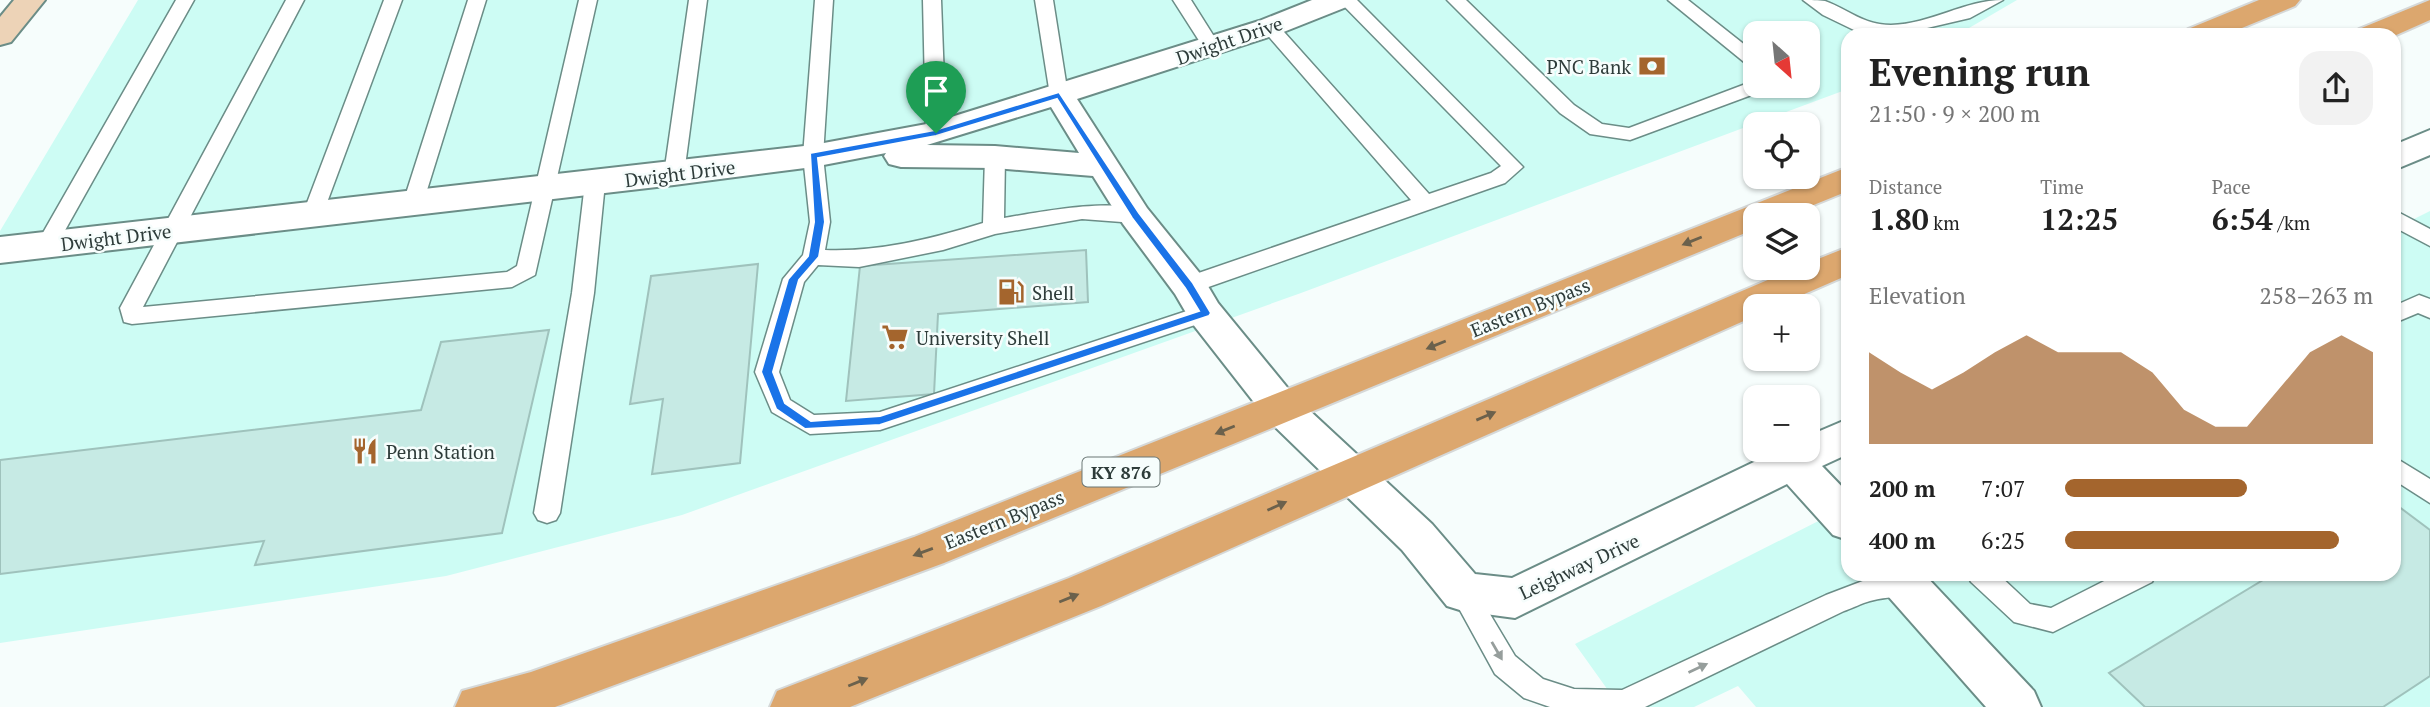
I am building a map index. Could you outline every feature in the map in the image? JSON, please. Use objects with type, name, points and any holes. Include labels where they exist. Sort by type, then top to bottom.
[{"type":"main road","points":[[2216,28],[2285,0]]},
{"type":"main road","points":[[2386,28],[2430,9]]},
{"type":"main road","name":"Eastern Bypass","points":[[479,707],[531,694],[929,550],[1841,181]]},
{"type":"main road","points":[[794,707],[1084,592],[1841,263]]},
{"type":"street","points":[[0,36],[30,0]]},
{"type":"street","name":"Dwight Drive","points":[[0,250],[544,190],[813,156],[936,133],[1270,27],[1339,0]]},
{"type":"street","points":[[1059,95],[1135,216],[1281,408],[1417,537],[1463,592]]},
{"type":"street","points":[[2401,156],[2430,141]]},
{"type":"street","points":[[813,156],[996,157],[1105,166]]},
{"type":"street","name":"Leighway Drive","points":[[1463,592],[1516,598],[1841,439]]},
{"type":"street","points":[[1794,463],[1841,514]]},
{"type":"street","points":[[1910,581],[2017,707]]},
{"type":"lane","points":[[47,245],[185,0]]},
{"type":"lane","points":[[295,0],[175,230],[131,308],[132,316],[512,279],[527,271],[588,0]]},
{"type":"lane","points":[[312,216],[393,0]]},
{"type":"lane","points":[[413,203],[477,0]]},
{"type":"lane","points":[[674,174],[698,0]]},
{"type":"lane","points":[[824,0],[813,156],[820,222],[813,257],[794,279],[767,372],[780,406],[810,425],[880,421],[1197,299],[1425,202],[1498,178],[1513,167],[1346,0]]},
{"type":"lane","points":[[932,0],[936,133]]},
{"type":"lane","points":[[1044,0],[1059,95]]},
{"type":"lane","points":[[1182,0],[1211,46]]},
{"type":"lane","points":[[1456,0],[1567,108],[1598,130],[1630,134],[1743,92]]},
{"type":"lane","points":[[1677,0],[1743,52]]},
{"type":"lane","points":[[1812,0],[1852,24],[1867,28]]},
{"type":"lane","points":[[1918,28],[1980,9],[1994,0]]},
{"type":"lane","points":[[1270,27],[1425,202]]},
{"type":"lane","points":[[993,227],[996,157]]},
{"type":"lane","points":[[547,513],[583,293],[595,183]]},
{"type":"lane","points":[[813,257],[859,259],[943,243],[993,227],[1082,212],[1135,216]]},
{"type":"lane","points":[[2401,221],[2430,239]]},
{"type":"lane","points":[[2401,312],[2426,303]]},
{"type":"lane","points":[[2401,472],[2430,493]]},
{"type":"lane","points":[[1463,592],[1505,664],[1534,689],[1574,702],[1624,703],[1835,603],[1895,581]]},
{"type":"lane","points":[[1988,581],[2023,614],[2053,620],[2068,615],[2130,581]]},
{"type":"shaded area","points":[[138,0],[2017,0],[1969,28],[1841,28],[1841,92],[1786,112],[1743,112],[1743,128],[1301,293],[682,515],[446,576],[0,643],[0,231]]},
{"type":"shaded area","points":[[2430,211],[2430,707],[1756,707],[1738,686],[1694,707],[1620,707],[1575,644],[1841,510],[1841,581],[2401,581],[2401,226]]},
{"type":"building","points":[[1086,250],[1088,302],[938,314],[934,394],[846,401],[860,266]]},
{"type":"building","points":[[758,264],[740,463],[652,474],[663,399],[630,404],[651,276]]},
{"type":"building","points":[[549,330],[502,533],[255,565],[264,541],[0,574],[0,460],[421,410],[441,342]]},
{"type":"building","points":[[2401,508],[2430,530],[2430,676],[2383,707],[2145,707],[2109,673],[2261,581],[2401,581]]},
{"type":"place","name":"PNC Bank","points":[[1652,66]]},
{"type":"place","name":"Shell","points":[[1011,292]]},
{"type":"place","name":"University Shell","points":[[895,337]]},
{"type":"place","name":"Penn Station","points":[[365,451]]},
{"type":"route","points":[[1059,95],[1135,216],[1189,285],[1205,313],[880,421],[810,425],[780,406],[767,372],[794,279],[813,257],[820,222],[813,156],[936,133],[1059,95]]}]
